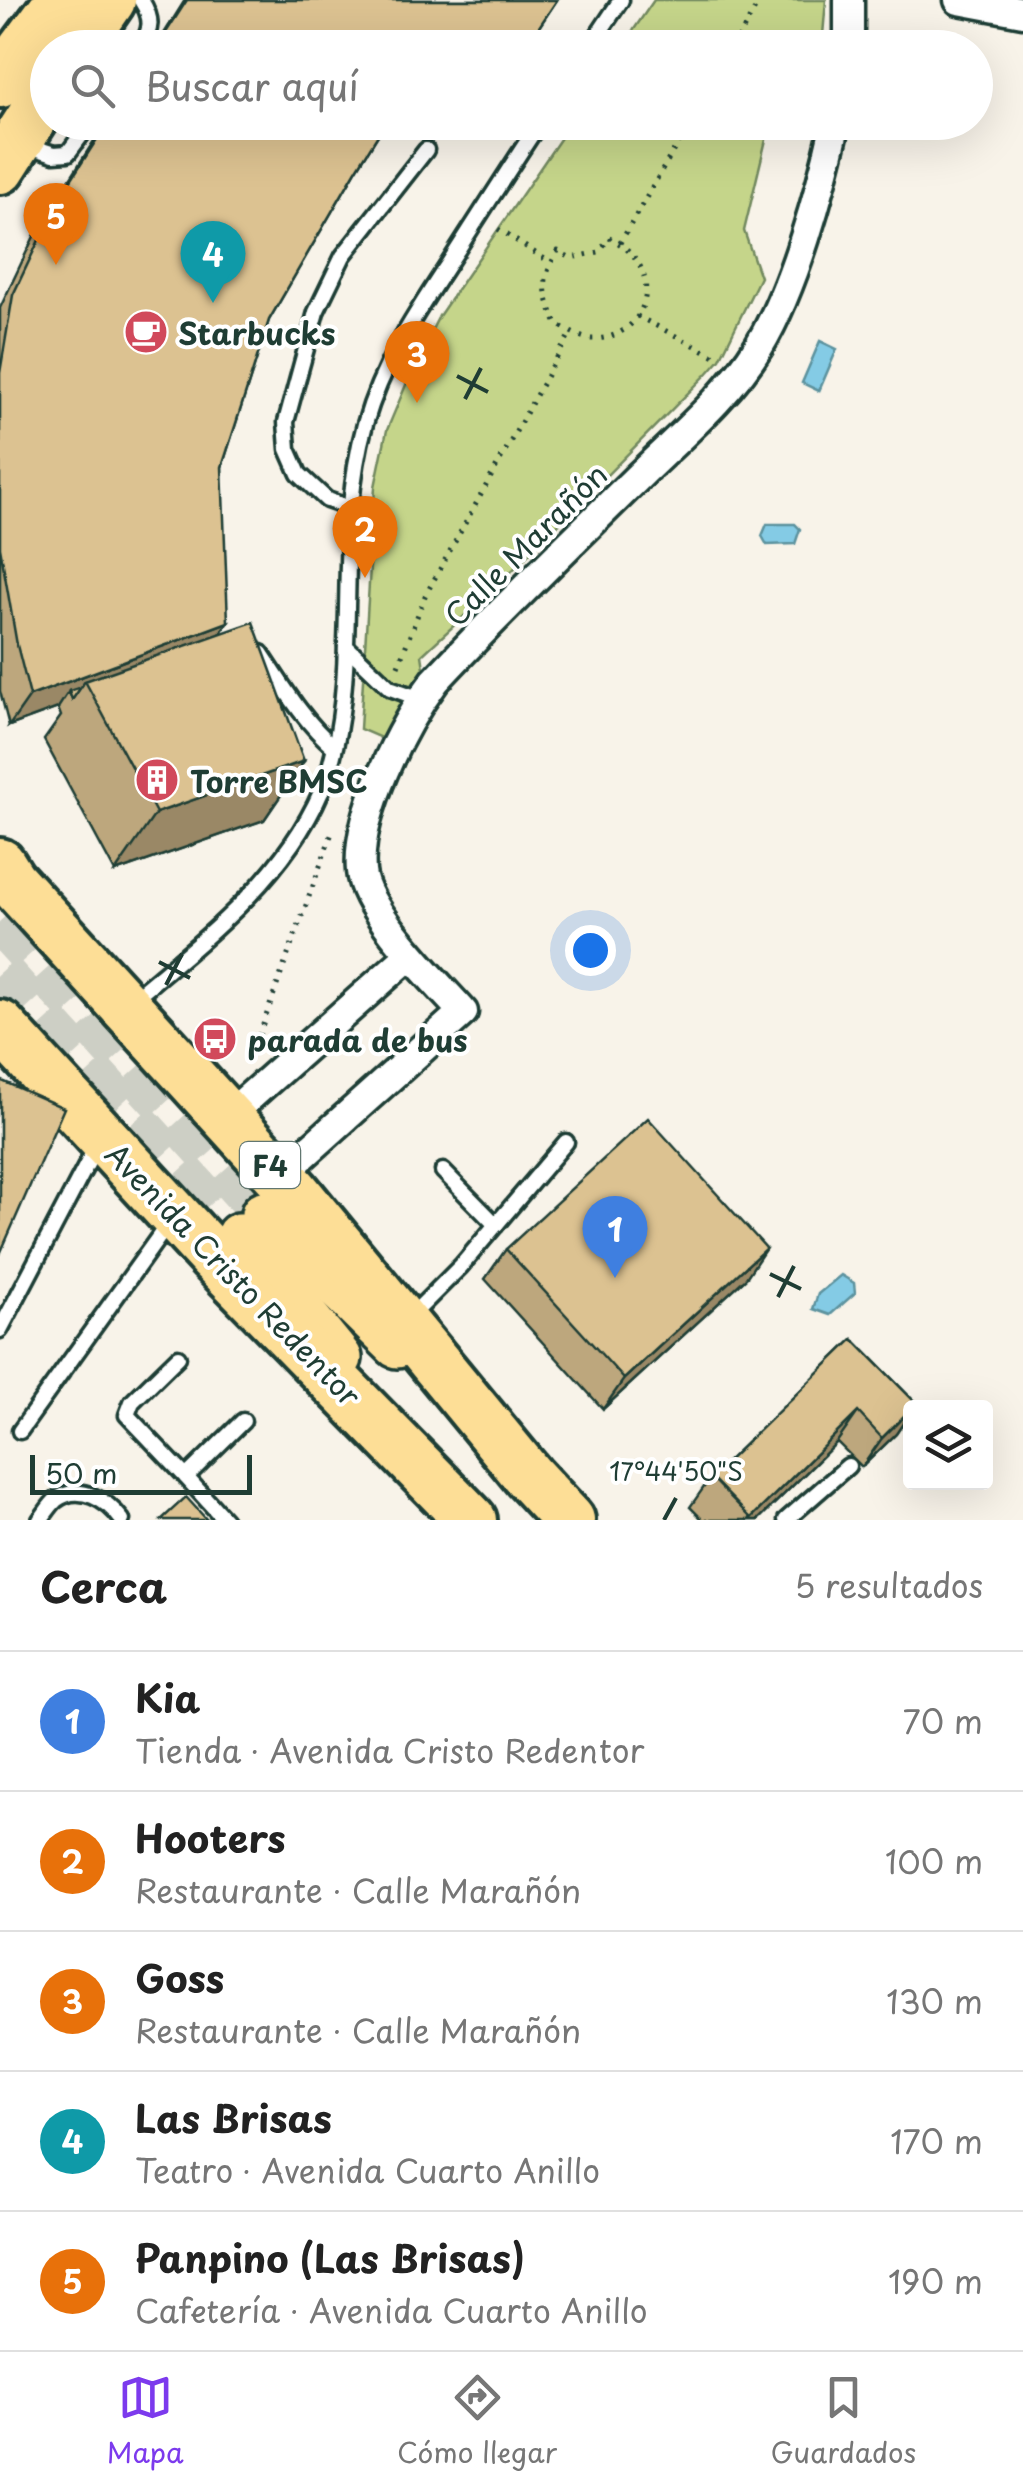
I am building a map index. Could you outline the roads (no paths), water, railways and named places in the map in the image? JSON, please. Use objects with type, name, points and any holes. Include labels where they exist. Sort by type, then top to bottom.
[{"type":"highway","points":[[39,30],[61,0]]},
{"type":"highway","points":[[90,30],[110,0]]},
{"type":"highway","points":[[0,82],[30,42]]},
{"type":"highway","points":[[8,155],[30,121]]},
{"type":"highway","name":"Avenida Cristo Redentor","points":[[0,864],[10,880],[227,1117],[261,1208],[403,1324],[569,1520]]},
{"type":"highway","name":"Avenida Cristo Redentor","points":[[0,1026],[175,1216],[471,1520]]},
{"type":"main road","name":"Avenida Cristo Redentor","points":[[261,1208],[529,1477]]},
{"type":"main road","name":"Avenida Cristo Redentor","points":[[261,1208],[471,1520]]},
{"type":"street","points":[[849,0],[850,30]]},
{"type":"street","points":[[959,0],[1023,12]]},
{"type":"street","name":"Calle Marañón","points":[[261,1208],[464,1012],[410,955],[369,894],[361,872],[366,824],[384,768],[421,700],[465,648],[699,418],[742,370],[781,301],[832,140]]},
{"type":"street","points":[[227,1117],[410,955]]},
{"type":"lane","points":[[140,0],[152,22],[150,30]]},
{"type":"lane","points":[[601,30],[620,0]]},
{"type":"lane","points":[[8,155],[68,153],[78,140]]},
{"type":"lane","points":[[124,1006],[199,945],[247,896],[288,848],[322,790],[334,747],[346,646],[350,508],[357,459],[380,376],[406,328],[528,140]]},
{"type":"lane","points":[[350,508],[327,500],[299,474],[288,449],[286,422],[316,312],[343,256],[426,150]]},
{"type":"lane","points":[[346,646],[390,688],[421,700]]},
{"type":"lane","points":[[260,653],[302,713],[334,747]]},
{"type":"lane","points":[[0,1330],[102,1136]]},
{"type":"lane","points":[[403,1324],[461,1266],[566,1142]]},
{"type":"lane","points":[[443,1170],[496,1226]]},
{"type":"lane","points":[[20,1431],[175,1216]]},
{"type":"lane","points":[[178,1356],[132,1402],[127,1415],[225,1520]]},
{"type":"lane","points":[[186,1478],[243,1421]]},
{"type":"lane","points":[[786,1520],[848,1466]]},
{"type":"lane","points":[[40,1520],[56,1500],[69,1494],[84,1494],[102,1499],[122,1520]]},
{"type":"water","points":[[820,341],[837,349],[819,391],[802,383]]},
{"type":"water","points":[[767,524],[795,524],[800,529],[795,544],[767,545],[762,536]]},
{"type":"water","points":[[841,1275],[854,1283],[855,1293],[830,1315],[813,1309],[818,1294]]},
{"type":"tunnel","points":[[0,921],[264,1214]]},
{"type":"tunnel","points":[[0,972],[239,1236]]},
{"type":"place","name":"Panpino (Las Brisas)","points":[[56,265]]},
{"type":"place","name":"Las Brisas","points":[[213,303]]},
{"type":"place","name":"Starbucks","points":[[146,332]]},
{"type":"place","name":"Goss","points":[[417,403]]},
{"type":"place","name":"Hooters","points":[[365,578]]},
{"type":"place","name":"Torre BMSC","points":[[157,780]]},
{"type":"place","name":"parada de bus","points":[[215,1039]]},
{"type":"place","name":"Kia","points":[[615,1278]]}]
